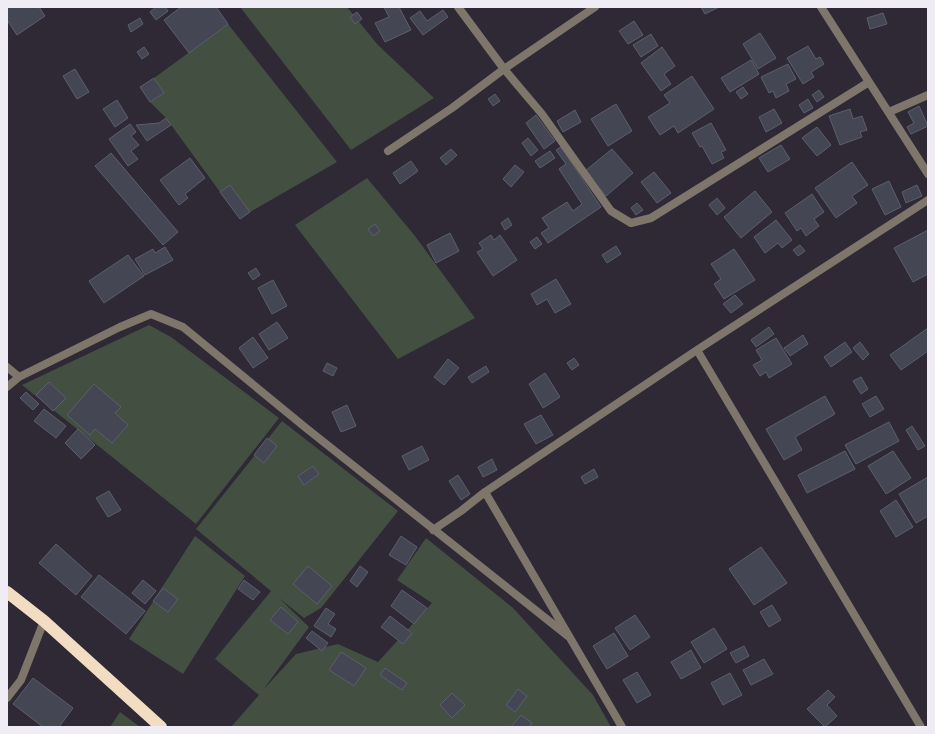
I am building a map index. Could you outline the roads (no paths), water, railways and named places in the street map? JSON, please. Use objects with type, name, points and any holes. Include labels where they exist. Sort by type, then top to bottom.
[{"type":"highway","points":[[7,592],[44,621],[161,727]]},
{"type":"street","points":[[458,7],[504,69],[542,114],[611,211],[631,223],[651,218],[869,82]]},
{"type":"street","points":[[388,151],[452,108],[504,69],[595,7]]},
{"type":"street","points":[[821,7],[928,174]]},
{"type":"street","points":[[889,112],[928,95]]},
{"type":"street","points":[[433,530],[485,492],[697,350],[928,200]]},
{"type":"street","points":[[7,387],[19,377],[120,327],[151,314],[183,327],[306,428],[571,639]]},
{"type":"street","points":[[697,350],[921,727]]},
{"type":"street","points":[[7,367],[19,377]]},
{"type":"street","points":[[485,492],[622,727]]},
{"type":"street","points":[[7,698],[21,680],[44,621]]}]
